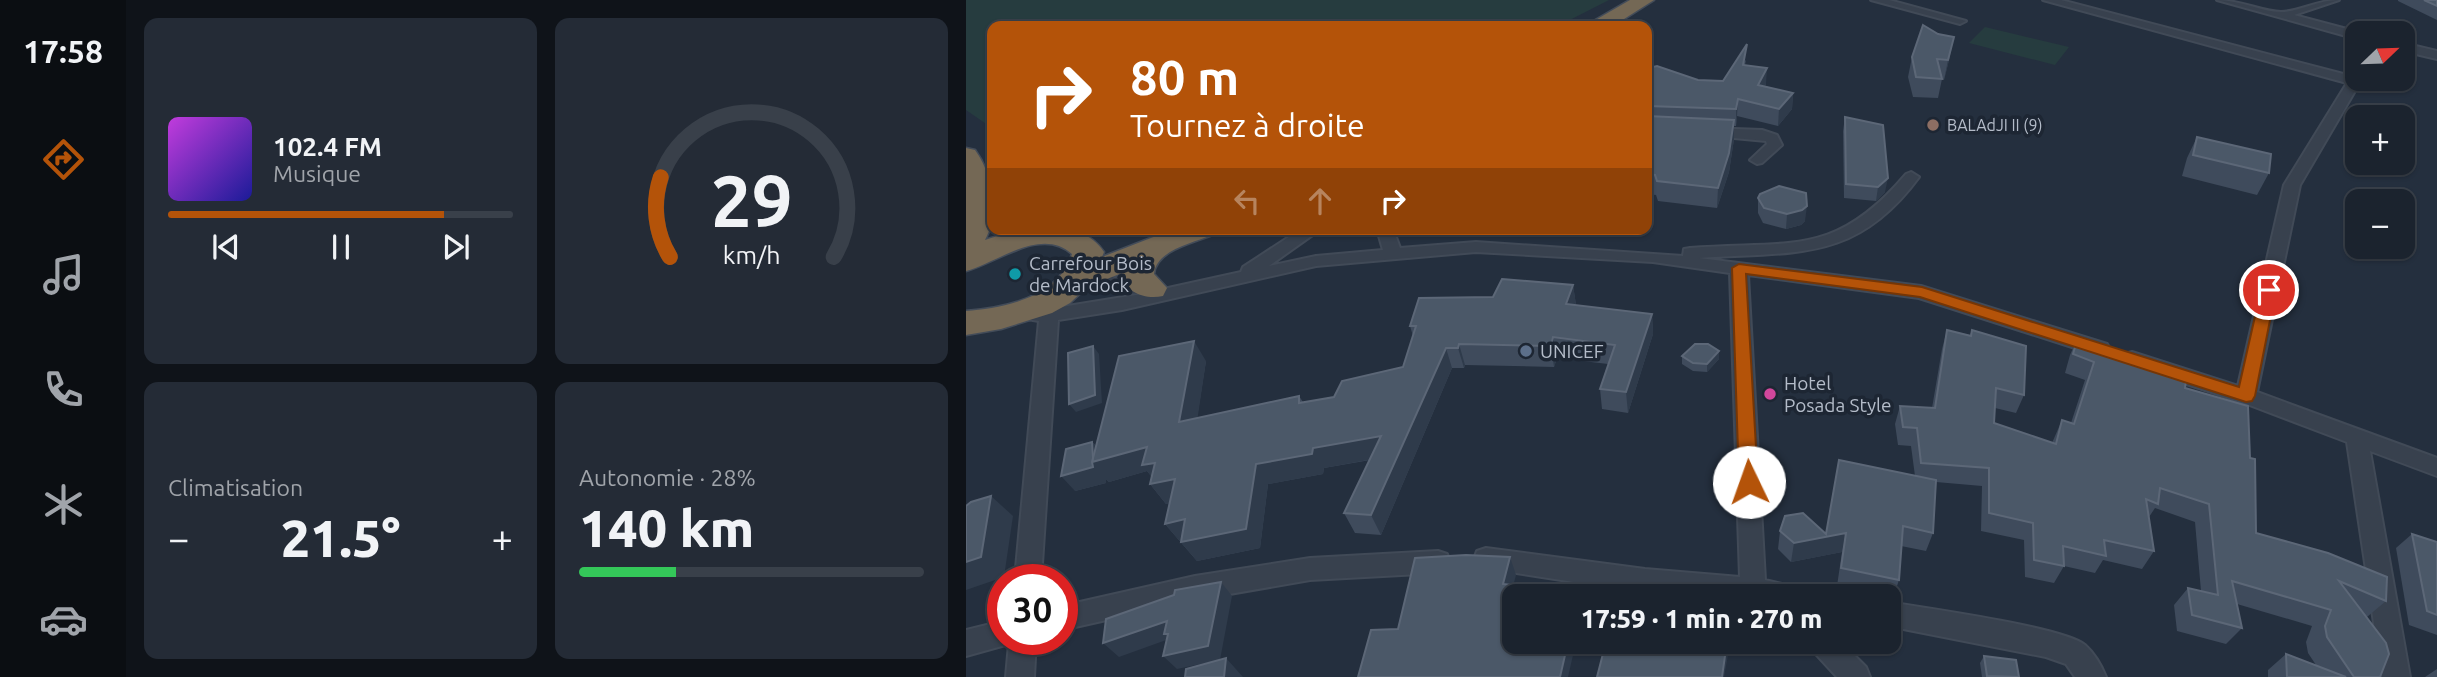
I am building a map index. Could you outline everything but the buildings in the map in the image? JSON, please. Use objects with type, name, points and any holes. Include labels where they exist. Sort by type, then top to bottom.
[{"type":"highway","points":[[1608,21],[1644,0]]},
{"type":"highway","points":[[966,156],[987,202],[966,247]]},
{"type":"highway","points":[[966,261],[1010,242],[1041,235]]},
{"type":"highway","points":[[1049,235],[1081,243],[1088,252],[1086,275]]},
{"type":"highway","points":[[1074,235],[1150,235]]},
{"type":"highway","points":[[966,323],[1034,314],[1086,275],[1185,235]]},
{"type":"highway","points":[[1151,288],[1138,278],[1137,272],[1145,257],[1157,246]]},
{"type":"street","points":[[1876,0],[1960,21]]},
{"type":"street","points":[[2048,0],[2345,75]]},
{"type":"street","points":[[2222,0],[2345,32]]},
{"type":"street","points":[[2278,16],[2334,0]]},
{"type":"street","points":[[2415,50],[2437,55]]},
{"type":"street","points":[[2246,396],[2292,185],[2348,91]]},
{"type":"street","points":[[1689,131],[1762,134],[1772,138],[1775,145],[1757,160]]},
{"type":"street","points":[[1653,257],[1823,245],[1872,219],[1890,203],[1911,177]]},
{"type":"street","points":[[1239,278],[1304,235]]},
{"type":"street","points":[[1387,235],[1393,253]]},
{"type":"street","points":[[1028,564],[1034,314],[1122,304],[1315,261],[1476,247],[1653,257],[1922,292],[2246,396],[2437,467]]},
{"type":"street","points":[[1739,268],[1753,584]]},
{"type":"street","points":[[1086,275],[1110,285],[1184,289]]},
{"type":"street","points":[[2357,437],[2396,677]]},
{"type":"street","points":[[1078,614],[1195,587],[1310,569],[1495,558],[1681,584]]},
{"type":"street","points":[[1901,616],[2046,644],[2076,654],[2092,677]]},
{"type":"street","points":[[966,643],[987,638]]},
{"type":"street","points":[[1834,654],[1856,677]]},
{"type":"street","points":[[1020,677],[1022,655]]},
{"type":"green space","points":[[966,0],[1609,0],[1568,21],[987,21],[987,125],[966,110]]},
{"type":"green space","points":[[1985,27],[2069,47],[2055,65],[1969,43]]},
{"type":"place","name":"BALAdJI II (9)","points":[[1933,125]]},
{"type":"place","name":"Carrefour Bois de Mardock","points":[[1015,274]]},
{"type":"place","name":"UNICEF","points":[[1526,351]]},
{"type":"place","name":"Hotel Posada Style","points":[[1770,394]]},
{"type":"route","points":[[1749,482],[1739,268],[1922,292],[2246,396],[2269,290]]}]
